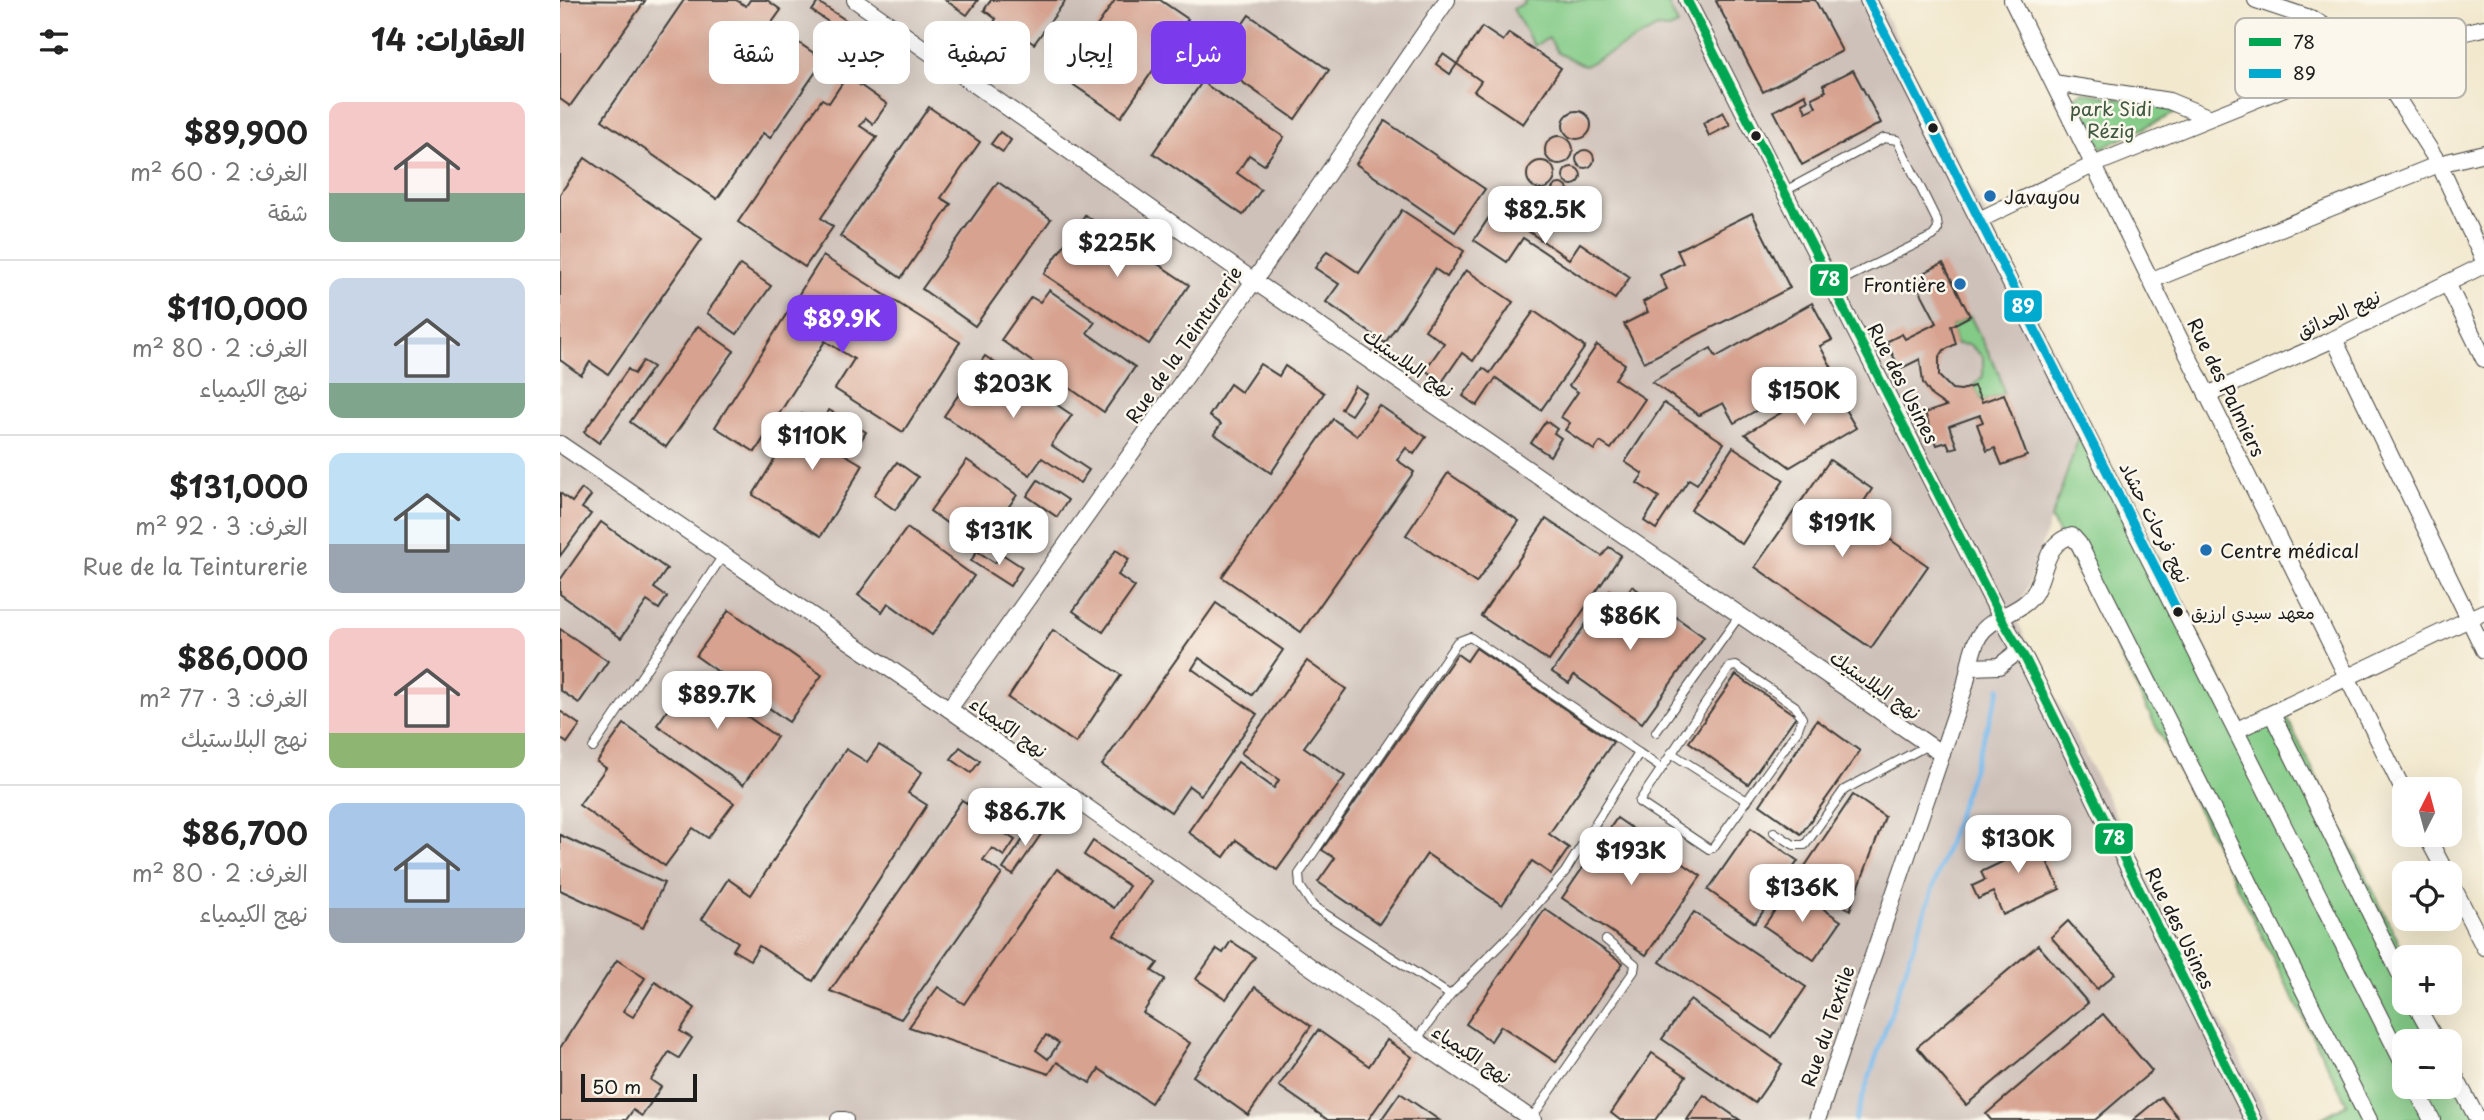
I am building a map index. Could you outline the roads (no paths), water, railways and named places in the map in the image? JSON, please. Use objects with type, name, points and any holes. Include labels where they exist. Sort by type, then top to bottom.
[{"type":"street","name":"نهج البلاستيك","points":[[855,0],[1254,281],[1935,750]]},
{"type":"street","name":"Rue de la Teinturerie","points":[[949,709],[1254,281],[1447,0]]},
{"type":"street","name":"Rue des Usines","points":[[1687,0],[2000,616],[2035,679],[2253,1120]]},
{"type":"street","name":"نهج فرحات حشاد","points":[[1868,0],[1981,219],[2392,1041]]},
{"type":"street","name":"Rue des Palmiers","points":[[2011,0],[2396,777]]},
{"type":"street","name":"نهج الحدائق","points":[[2256,0],[2309,18]]},
{"type":"street","points":[[2466,32],[2484,28]]},
{"type":"street","points":[[2054,83],[2169,101],[2208,117]]},
{"type":"street","points":[[1981,219],[2093,165],[2257,98]]},
{"type":"street","name":"نهج الحدائق","points":[[2207,395],[2334,339],[2484,263],[2440,164],[2397,98]]},
{"type":"street","points":[[2152,280],[2440,164],[2484,153]]},
{"type":"street","points":[[2447,283],[2484,359]]},
{"type":"street","points":[[2334,339],[2484,650]]},
{"type":"street","name":"نهج الكيمياء","points":[[560,444],[722,557],[949,709],[1416,1040],[1532,1119]]},
{"type":"street","name":"Rue du Textile","points":[[1817,1120],[1935,750],[1971,667],[1979,636],[2000,616],[2026,602],[2034,594],[2052,547],[2060,539],[2072,536],[2079,544],[2369,1120]]},
{"type":"street","points":[[2237,730],[2345,676],[2484,612]]},
{"type":"street","points":[[1971,667],[1999,666],[2020,650]]},
{"type":"street","points":[[2272,714],[2392,958]]},
{"type":"street","points":[[2462,904],[2484,947]]},
{"type":"street","points":[[2462,1090],[2478,1120]]},
{"type":"street","points":[[2422,1099],[2432,1120]]},
{"type":"street","points":[[839,1120],[845,1120]]},
{"type":"lane","points":[[1783,191],[1884,138],[1897,140],[1937,221],[1938,229],[1933,236],[1831,286]]},
{"type":"lane","points":[[593,748],[722,557]]},
{"type":"lane","points":[[1656,732],[1740,615]]},
{"type":"lane","points":[[1450,995],[1313,906],[1300,886],[1299,874],[1457,642],[1470,637],[1661,768]]},
{"type":"lane","points":[[1736,666],[1795,706],[1802,718],[1797,731],[1713,848],[1707,848],[1639,802],[1661,768],[1730,667],[1736,666]]},
{"type":"lane","points":[[1774,832],[1794,845],[1805,845],[1844,790],[1935,750]]},
{"type":"lane","points":[[1416,1040],[1450,995],[1513,932],[1564,872],[1639,753]]},
{"type":"lane","points":[[1671,753],[1747,801]]},
{"type":"lane","points":[[1532,1119],[1634,971],[1635,964],[1606,940]]},
{"type":"waterway","points":[[1855,1120],[2000,688]]},
{"type":"place","name":"Javayou","points":[[1990,196]]},
{"type":"place","name":"Frontière","points":[[1960,284]]},
{"type":"place","name":"Centre médical","points":[[2206,550]]},
{"type":"place","name":"معهد سيدي ارزيق","points":[[2178,612]]},
{"type":"park label","name":"park Sidi Rézig","points":[[2111,119]]}]
